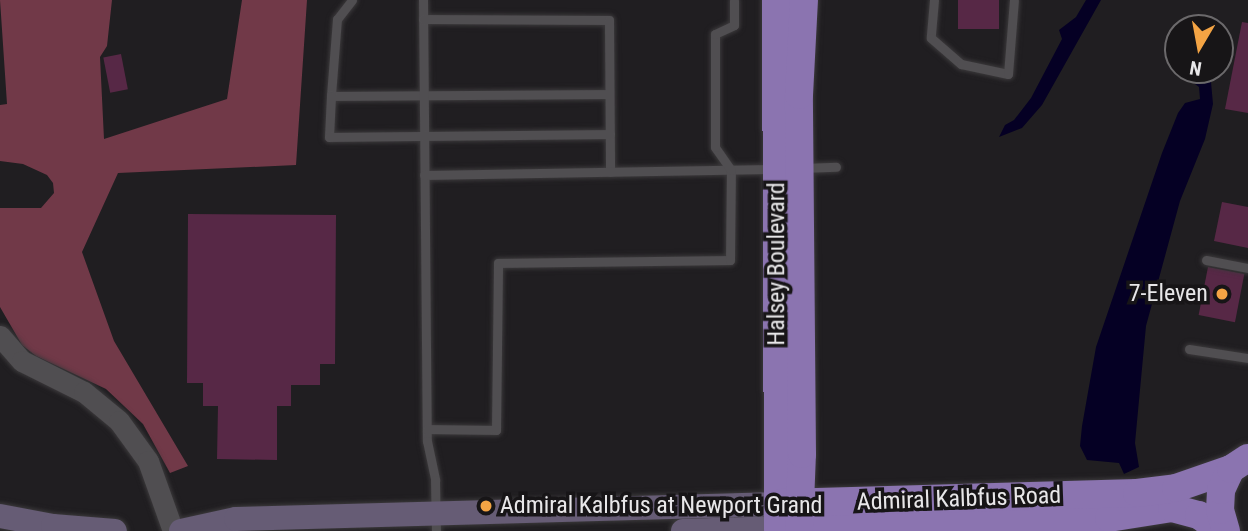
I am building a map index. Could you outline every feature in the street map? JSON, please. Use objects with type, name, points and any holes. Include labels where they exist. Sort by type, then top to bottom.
[{"type":"highway","name":"Halsey Boulevard","points":[[776,0],[788,168],[789,521]]},
{"type":"highway","name":"Halsey Boulevard","points":[[788,168],[804,0]]},
{"type":"highway","name":"Admiral Kalbfus Road","points":[[789,521],[1137,493],[1176,488],[1240,464]]},
{"type":"highway","points":[[1226,531],[1219,497],[1240,464]]},
{"type":"highway","name":"Admiral Kalbfus Road","points":[[789,521],[989,527],[1135,516],[1163,509],[1185,510],[1205,518],[1220,531]]},
{"type":"highway","points":[[1135,516],[1169,521],[1190,531]]},
{"type":"main road","points":[[0,516],[53,526],[115,531]]},
{"type":"main road","name":"Admiral Kalbfus Road","points":[[181,531],[236,519],[436,523],[789,521]]},
{"type":"main road","name":"Admiral Kalbfus Road","points":[[683,531],[789,521]]},
{"type":"street","points":[[0,335],[22,361],[84,392],[119,421],[148,461],[173,531]]},
{"type":"lane","points":[[352,0],[337,19],[329,138],[610,134]]},
{"type":"lane","points":[[423,0],[427,429],[435,481],[436,523]]},
{"type":"lane","points":[[427,429],[496,430],[498,263],[730,260],[731,170],[715,147],[715,34],[734,25],[734,0]]},
{"type":"lane","points":[[934,0],[931,38],[961,64],[1008,74],[1014,0]]},
{"type":"lane","points":[[423,19],[609,19],[610,172]]},
{"type":"lane","points":[[331,96],[610,94]]},
{"type":"lane","points":[[424,175],[836,167]]},
{"type":"lane","points":[[1206,260],[1248,268]]},
{"type":"lane","points":[[1189,349],[1248,358]]},
{"type":"shaded area","points":[[0,0],[112,0],[107,46],[100,57],[104,139],[227,99],[242,0],[307,0],[296,165],[118,173],[82,252],[114,341],[188,466],[170,473],[143,424],[106,389],[36,356],[22,345],[0,307],[0,208],[41,208],[54,193],[53,183],[47,175],[23,164],[0,161],[0,105],[7,104]]},
{"type":"shaded area","points":[[1086,0],[1101,0],[1042,105],[1022,128],[999,137],[1005,125],[1014,120],[1031,98],[1062,39],[1059,30],[1076,17]]},
{"type":"shaded area","points":[[1195,84],[1211,84],[1213,104],[1205,139],[1180,201],[1146,326],[1135,443],[1139,467],[1124,474],[1119,463],[1087,460],[1080,446],[1096,347],[1162,153],[1178,113],[1185,103],[1200,99],[1199,87]]},
{"type":"building","points":[[958,0],[999,0],[999,29],[958,29]]},
{"type":"building","points":[[1242,22],[1248,23],[1248,113],[1225,109],[1230,84],[1234,84],[1234,63]]},
{"type":"building","points":[[121,54],[128,89],[110,93],[103,57]]},
{"type":"building","points":[[1222,202],[1248,207],[1248,248],[1214,241]]},
{"type":"building","points":[[188,214],[336,215],[335,364],[320,364],[320,385],[291,385],[291,406],[277,406],[277,460],[217,459],[218,406],[203,406],[203,383],[187,383]]},
{"type":"building","points":[[1208,267],[1244,274],[1235,322],[1199,315]]},
{"type":"place","name":"7-Eleven","points":[[1222,294]]},
{"type":"place","name":"Admiral Kalbfus at Newport Grand","points":[[486,506]]}]
